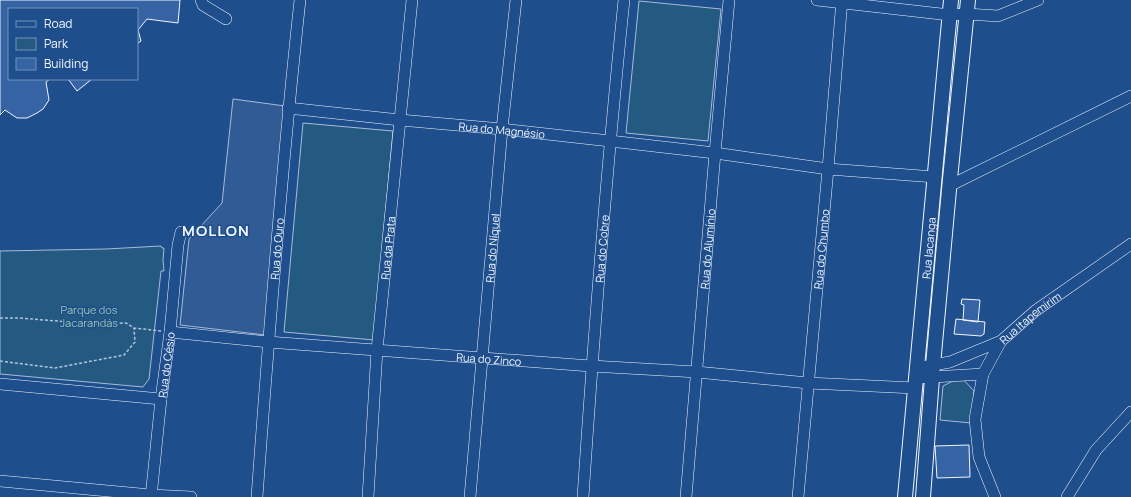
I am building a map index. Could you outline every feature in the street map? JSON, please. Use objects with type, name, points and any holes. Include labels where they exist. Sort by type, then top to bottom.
[{"type":"main road","name":"Rua Iacanga","points":[[905,497],[951,0]]},
{"type":"main road","name":"Rua Iacanga","points":[[923,497],[932,371],[967,7]]},
{"type":"main road","points":[[946,56],[962,58]]},
{"type":"main road","points":[[935,177],[949,182]]},
{"type":"main road","points":[[931,206],[947,207]]},
{"type":"main road","points":[[916,378],[930,397]]},
{"type":"street","points":[[201,0],[203,5],[226,19]]},
{"type":"street","name":"Rua do Ouro","points":[[257,497],[268,342],[288,108],[300,0]]},
{"type":"street","name":"Rua da Prata","points":[[368,497],[377,350],[412,0]]},
{"type":"street","name":"Rua do Níquel","points":[[470,497],[502,129],[516,0]]},
{"type":"street","name":"Rua do Cobre","points":[[583,497],[591,366],[610,141],[624,0]]},
{"type":"street","name":"Rua do Alumínio","points":[[686,497],[714,153],[729,0]]},
{"type":"street","points":[[817,0],[842,1],[950,14],[967,7],[998,16],[1038,0]]},
{"type":"street","name":"Rua do Chumbo","points":[[798,497],[842,1]]},
{"type":"street","points":[[949,182],[1131,96]]},
{"type":"street","name":"Rua do Magnésio","points":[[288,108],[610,141],[714,153],[828,169],[935,177]]},
{"type":"street","name":"Rua do Césio","points":[[151,496],[161,399],[170,332],[178,245],[181,232]]},
{"type":"street","name":"Rua Itapemirim","points":[[808,383],[916,378],[1001,340],[1035,311],[1131,244]]},
{"type":"street","name":"Rua do Zinco","points":[[170,332],[268,342],[591,366],[697,372],[808,383]]},
{"type":"street","points":[[995,497],[979,457],[975,419],[983,374],[1001,340]]},
{"type":"street","name":"Rua Itapemirim","points":[[932,371],[983,374]]},
{"type":"street","points":[[0,384],[161,399]]},
{"type":"street","points":[[1066,497],[1096,450],[1131,412]]},
{"type":"street","points":[[0,480],[55,492],[191,497]]},
{"type":"path","points":[[0,318],[19,318],[94,324],[126,323],[134,328],[170,332]]},
{"type":"path","points":[[0,361],[55,368],[124,355],[135,342],[134,328]]},
{"type":"green space","points":[[639,1],[721,9],[708,141],[626,133]]},
{"type":"green space","points":[[303,123],[393,131],[374,340],[284,332]]},
{"type":"green space","name":"Parque dos Jacarandás","points":[[161,246],[164,248],[164,271],[161,271],[149,379],[143,387],[0,374],[0,251],[106,249]]},
{"type":"green space","points":[[961,377],[974,391],[971,423],[940,420],[943,386]]},
{"type":"shaded area","points":[[233,99],[285,106],[265,335],[180,325],[189,239],[222,203]]},
{"type":"building","points":[[0,0],[180,0],[178,23],[147,19],[138,30],[138,8],[8,8],[8,80],[49,80],[46,82],[49,100],[43,109],[27,118],[17,118],[5,110],[0,115]]},
{"type":"building","points":[[138,30],[141,41],[138,43]]},
{"type":"building","points":[[69,80],[91,80],[77,91]]},
{"type":"building","points":[[962,299],[980,300],[978,322],[963,320],[964,305],[961,304]]},
{"type":"building","points":[[956,319],[985,322],[984,334],[981,336],[954,334]]},
{"type":"building","points":[[969,445],[970,477],[937,478],[935,446]]},
{"type":"district","name":"MOLLON","points":[[216,230]]}]
